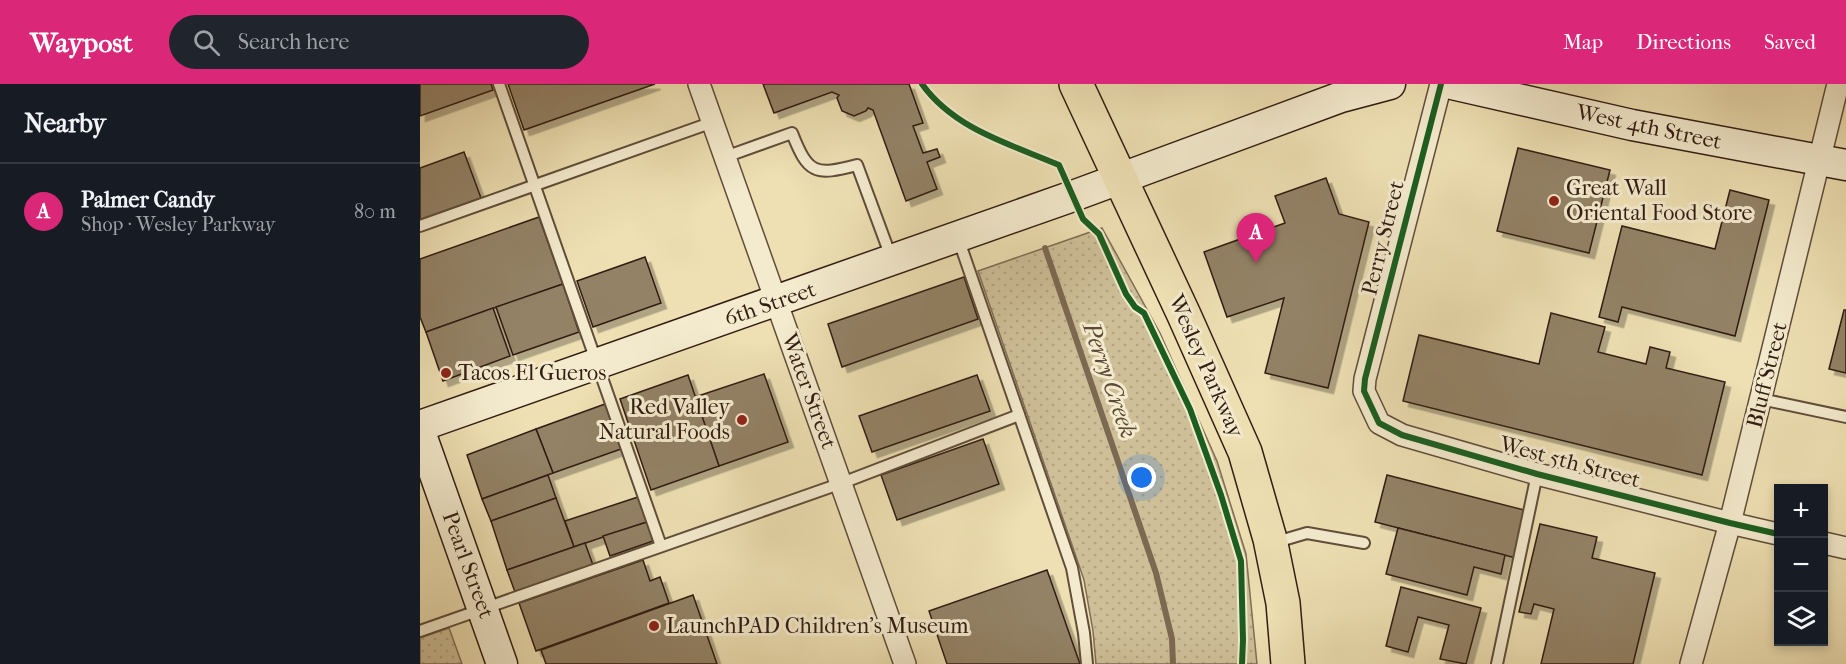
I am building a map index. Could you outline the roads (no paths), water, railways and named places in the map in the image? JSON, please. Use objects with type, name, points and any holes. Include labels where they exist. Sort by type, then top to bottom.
[{"type":"main road","name":"Wesley Parkway","points":[[1076,84],[1245,452],[1270,543],[1283,603],[1288,664]]},
{"type":"main road","points":[[1119,178],[1341,97],[1390,84]]},
{"type":"main road","name":"West 4th Street","points":[[1452,84],[1632,125],[1833,163]]},
{"type":"main road","name":"6th Street","points":[[420,426],[892,261],[1119,178]]},
{"type":"main road","name":"Pearl Street","points":[[420,432],[502,664]]},
{"type":"street","name":"Water Street","points":[[699,84],[842,483],[901,663]]},
{"type":"street","name":"Perry Street","points":[[1368,400],[1364,391],[1365,379],[1441,84]]},
{"type":"street","name":"Bluff Street","points":[[1691,664],[1761,399],[1833,163],[1838,84]]},
{"type":"street","name":"West 5th Street","points":[[1368,400],[1379,423],[1402,435],[1537,474],[1774,533]]},
{"type":"street","points":[[1828,544],[1846,548]]},
{"type":"lane","points":[[500,84],[661,546]]},
{"type":"lane","points":[[420,226],[713,122]]},
{"type":"lane","points":[[725,157],[792,133],[805,162],[814,169],[828,171],[857,165],[892,261]]},
{"type":"lane","points":[[958,237],[1072,568],[1084,633],[1087,664]]},
{"type":"lane","points":[[1761,399],[1846,417]]},
{"type":"lane","points":[[420,631],[842,483],[1019,415]]},
{"type":"lane","points":[[1497,664],[1537,474]]},
{"type":"lane","points":[[1270,543],[1307,533],[1364,543]]},
{"type":"waterway","name":"Perry Creek","points":[[1045,248],[1156,573],[1172,639],[1173,664]]},
{"type":"place","name":"Great Wall Oriental Food Store","points":[[1554,201]]},
{"type":"place","name":"Palmer Candy","points":[[1256,263]]},
{"type":"place","name":"Tacos El Gueros","points":[[446,373]]},
{"type":"place","name":"Red Valley Natural Foods","points":[[742,420]]},
{"type":"place","name":"LaunchPAD Children's Museum","points":[[654,626]]}]
